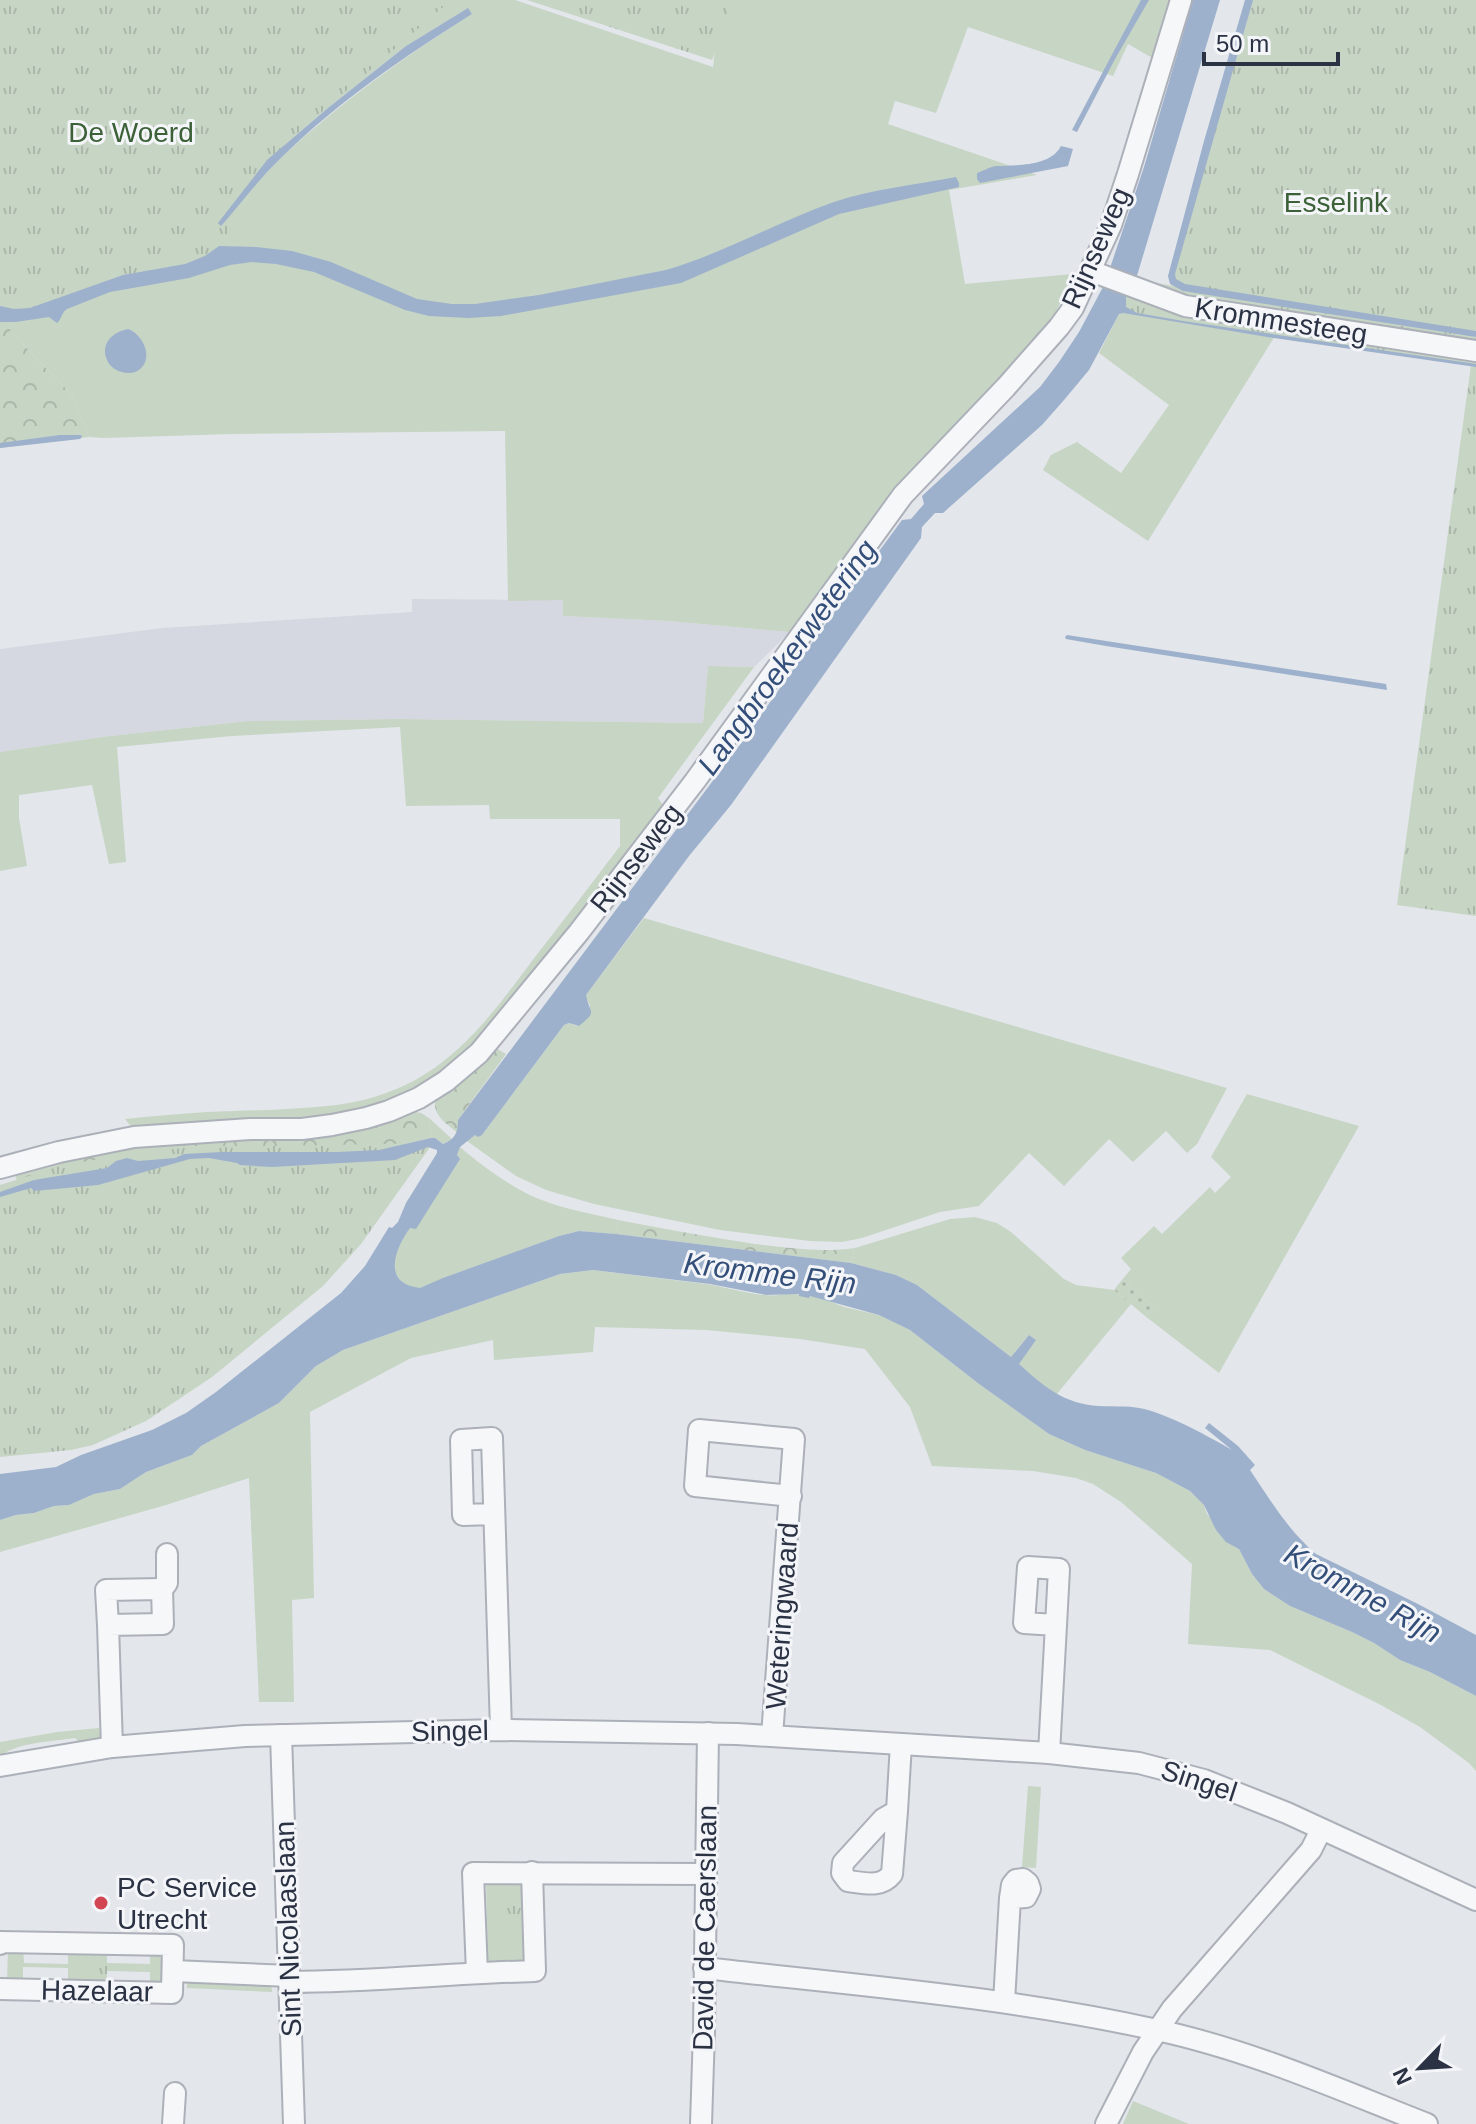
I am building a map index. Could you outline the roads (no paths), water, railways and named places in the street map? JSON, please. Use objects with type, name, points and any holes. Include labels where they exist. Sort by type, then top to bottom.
[{"type":"street","name":"Rijnseweg","points":[[0,1168],[134,1137],[332,1125],[389,1111],[408,1103],[432,1091],[479,1053],[579,932],[656,832],[903,495],[1006,387],[1073,308],[1108,278],[1111,225],[1181,0]]},
{"type":"street","name":"Krommesteeg","points":[[1108,278],[1185,306],[1476,351]]},
{"type":"street","name":"Weteringwaard","points":[[772,1736],[791,1496],[794,1439],[699,1430],[695,1486],[791,1496]]},
{"type":"street","points":[[493,1514],[501,1730]]},
{"type":"street","points":[[108,1625],[163,1624],[162,1589],[167,1583],[167,1554]]},
{"type":"street","points":[[112,1747],[106,1590],[162,1589]]},
{"type":"street","points":[[1049,1753],[1056,1625]]},
{"type":"street","name":"Singel","points":[[0,1766],[112,1747],[281,1735],[501,1730],[708,1733],[1049,1753],[1139,1763],[1236,1792],[1476,1900]]},
{"type":"street","name":"David de Caerslaan","points":[[701,2124],[708,1733]]},
{"type":"street","name":"Sint Nicolaaslaan","points":[[281,1735],[294,2124]]},
{"type":"street","points":[[897,1811],[901,1744]]},
{"type":"street","points":[[1106,2124],[1143,2052],[1172,2009],[1311,1850],[1321,1830]]},
{"type":"street","name":"Hazelaar","points":[[173,1971],[342,1982],[535,1971],[532,1872]]},
{"type":"street","points":[[477,1973],[473,1873],[706,1874]]},
{"type":"street","points":[[1004,2002],[1010,1898]]},
{"type":"street","name":"Hazelaar","points":[[0,1944],[173,1945],[172,1993],[0,1989]]},
{"type":"street","points":[[704,1968],[1004,2002],[1158,2030],[1258,2058],[1427,2124]]},
{"type":"street","points":[[173,2124],[175,2093]]},
{"type":"water","points":[[1141,0],[1149,0],[1077,132],[1072,130]]},
{"type":"water","name":"Kromme Rijn","points":[[1193,0],[1220,0],[1136,279],[1123,290],[1126,307],[1137,313],[1183,321],[1476,364],[1476,367],[1119,314],[1089,370],[1042,425],[943,513],[935,513],[922,527],[921,538],[731,805],[689,856],[586,995],[591,1012],[589,1017],[579,1026],[564,1025],[482,1135],[475,1135],[460,1147],[457,1155],[460,1159],[416,1229],[410,1228],[399,1246],[396,1273],[408,1285],[420,1288],[579,1231],[851,1263],[896,1275],[917,1285],[1011,1357],[1029,1335],[1036,1340],[1019,1364],[1065,1398],[1086,1405],[1148,1410],[1180,1422],[1232,1450],[1205,1428],[1209,1423],[1238,1446],[1255,1465],[1250,1470],[1272,1503],[1316,1554],[1476,1635],[1476,1696],[1400,1660],[1352,1632],[1290,1606],[1264,1589],[1239,1549],[1226,1542],[1216,1530],[1204,1505],[1190,1491],[1156,1473],[1085,1450],[1049,1434],[910,1330],[879,1315],[799,1294],[766,1295],[710,1284],[593,1270],[560,1274],[343,1350],[316,1366],[279,1403],[201,1446],[192,1455],[146,1472],[120,1489],[94,1494],[69,1505],[0,1520],[0,1474],[56,1467],[152,1430],[186,1413],[341,1293],[365,1266],[389,1227],[398,1222],[437,1150],[428,1147],[395,1160],[272,1167],[240,1165],[209,1158],[190,1159],[98,1185],[34,1191],[31,1188],[0,1197],[0,1192],[34,1180],[107,1168],[127,1158],[138,1161],[222,1152],[379,1150],[431,1138],[443,1144],[453,1138],[458,1120],[739,746],[902,520],[911,519],[924,504],[922,496],[1040,387],[1079,332],[1107,284]]},
{"type":"water","points":[[1245,0],[1253,0],[1176,279],[1185,284],[1476,331],[1476,337],[1183,291],[1170,284],[1168,276]]},
{"type":"water","points":[[468,8],[472,14],[397,63],[326,117],[274,165],[221,226],[218,223],[267,160],[406,46]]},
{"type":"water","points":[[1061,146],[1073,149],[1068,166],[980,183],[977,179],[977,173],[993,167],[1022,165],[1049,158]]},
{"type":"water","points":[[956,177],[959,187],[839,214],[681,283],[501,316],[429,316],[405,310],[314,272],[252,262],[230,265],[189,278],[110,292],[67,309],[57,323],[49,317],[0,322],[0,306],[30,308],[123,275],[185,264],[219,246],[292,251],[331,262],[417,299],[475,304],[539,295],[666,270],[834,202],[878,190]]},
{"type":"water","points":[[128,329],[139,336],[146,354],[146,360],[139,370],[130,373],[112,367],[105,354],[109,339]]},
{"type":"water","points":[[60,435],[82,437],[0,448],[0,443]]},
{"type":"water","points":[[1067,635],[1386,684],[1387,690],[1106,646],[1066,639]]},
{"type":"place","name":"PC Service Utrecht","points":[[101,1903]]},
{"type":"park label","name":"De Woerd","points":[[131,132]]},
{"type":"park label","name":"Esselink","points":[[1336,202]]},
{"type":"water label","name":"Langbroekerwetering","points":[[787,657]]}]
